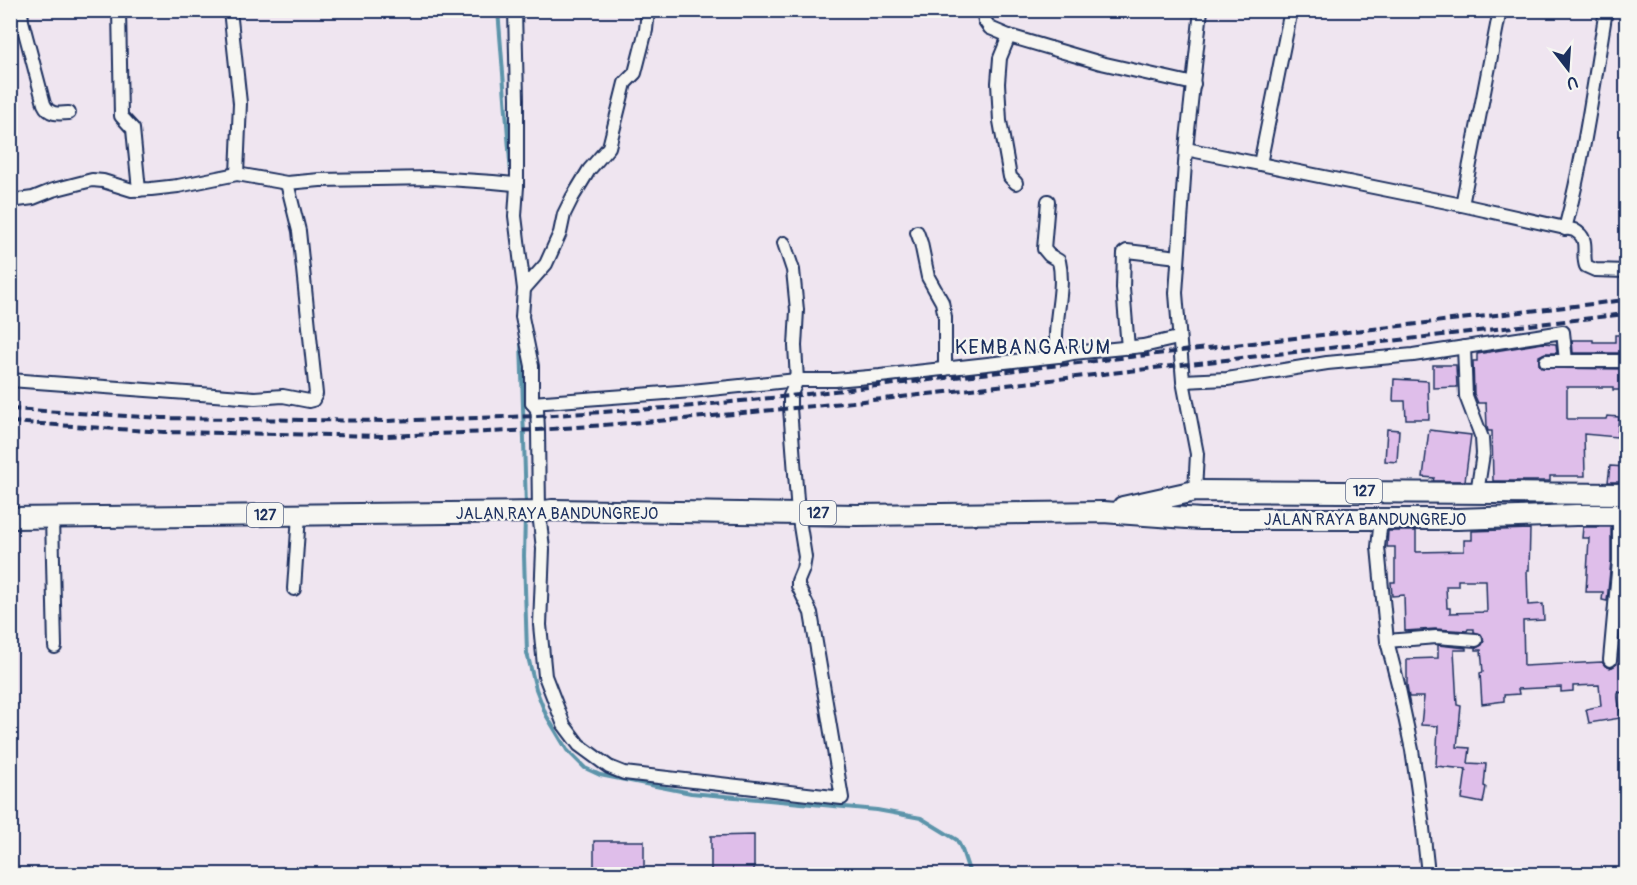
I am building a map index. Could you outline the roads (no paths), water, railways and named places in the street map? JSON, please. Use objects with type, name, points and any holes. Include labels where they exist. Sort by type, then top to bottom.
[{"type":"main road","name":"JALAN RAYA BANDUNGREJO","points":[[1103,512],[1195,491],[1626,494]]},
{"type":"main road","points":[[1339,519],[1340,492]]},
{"type":"main road","name":"JALAN RAYA BANDUNGREJO","points":[[10,518],[552,510],[857,515],[1103,512],[1201,519],[1457,519],[1622,515]]},
{"type":"street","points":[[21,10],[44,104],[50,112],[55,114],[69,113]]},
{"type":"street","points":[[119,10],[122,116],[134,129],[139,190]]},
{"type":"street","points":[[230,10],[240,103],[237,174]]},
{"type":"street","points":[[515,10],[517,99],[515,216],[524,288],[522,317],[532,366],[532,403],[537,409],[538,430],[531,512],[543,549],[540,626],[545,676],[564,725],[579,745],[609,767],[624,773],[842,798],[811,613],[798,586],[805,557],[798,513],[790,408],[790,396],[797,380],[796,296],[793,270],[784,243]]},
{"type":"street","points":[[524,288],[546,264],[556,245],[564,214],[572,198],[589,170],[609,147],[625,83],[635,73],[646,30],[648,10]]},
{"type":"street","points":[[983,10],[985,21],[990,28],[1009,36],[1101,63],[1194,84]]},
{"type":"street","points":[[1195,491],[1197,454],[1183,381],[1176,293],[1186,149],[1201,10]]},
{"type":"street","points":[[1260,164],[1291,10]]},
{"type":"street","points":[[1462,205],[1500,10]]},
{"type":"street","points":[[1565,229],[1575,192],[1606,10]]},
{"type":"street","points":[[1009,36],[1000,58],[998,101],[1010,177],[1016,183]]},
{"type":"street","points":[[1186,149],[1462,205],[1577,232],[1584,238],[1586,266],[1595,270],[1626,271]]},
{"type":"street","points":[[10,201],[33,198],[53,190],[92,180],[139,190],[178,186],[237,174],[287,183],[410,178],[515,185]]},
{"type":"street","points":[[10,380],[255,398],[283,396],[313,400],[316,394],[299,231],[287,183]]},
{"type":"street","points":[[1048,201],[1044,249],[1059,261],[1060,267],[1056,341],[1058,356]]},
{"type":"street","points":[[917,232],[928,277],[942,302],[945,316],[945,369]]},
{"type":"street","points":[[1128,348],[1123,288],[1124,253],[1127,251],[1178,257]]},
{"type":"street","points":[[1183,381],[1227,379],[1328,363],[1413,355],[1563,332],[1566,361]]},
{"type":"street","points":[[532,403],[692,391],[797,380],[846,379],[1128,348],[1178,338]]},
{"type":"street","points":[[1464,347],[1466,396],[1482,438],[1483,454],[1477,493]]},
{"type":"street","points":[[1546,361],[1626,361]]},
{"type":"street","points":[[294,589],[299,515]]},
{"type":"street","points":[[1610,660],[1622,515]]},
{"type":"street","points":[[52,517],[55,647]]},
{"type":"street","points":[[1381,519],[1378,547],[1387,641],[1412,750],[1428,874]]},
{"type":"street","points":[[1387,641],[1437,637],[1476,640]]},
{"type":"waterway","points":[[498,10],[511,174]]},
{"type":"waterway","points":[[521,340],[526,507]]},
{"type":"waterway","points":[[525,517],[527,653],[536,689],[546,715],[567,750],[585,768],[600,775],[691,793],[877,810],[921,818],[957,840],[970,874]]},
{"type":"railway","points":[[10,409],[162,418],[384,421],[537,416],[683,407],[1626,300]]},
{"type":"railway","points":[[10,422],[164,432],[387,436],[538,430],[683,419],[893,398],[1626,314]]},
{"type":"district","name":"KEMBANGARUM","points":[[1033,347]]}]
